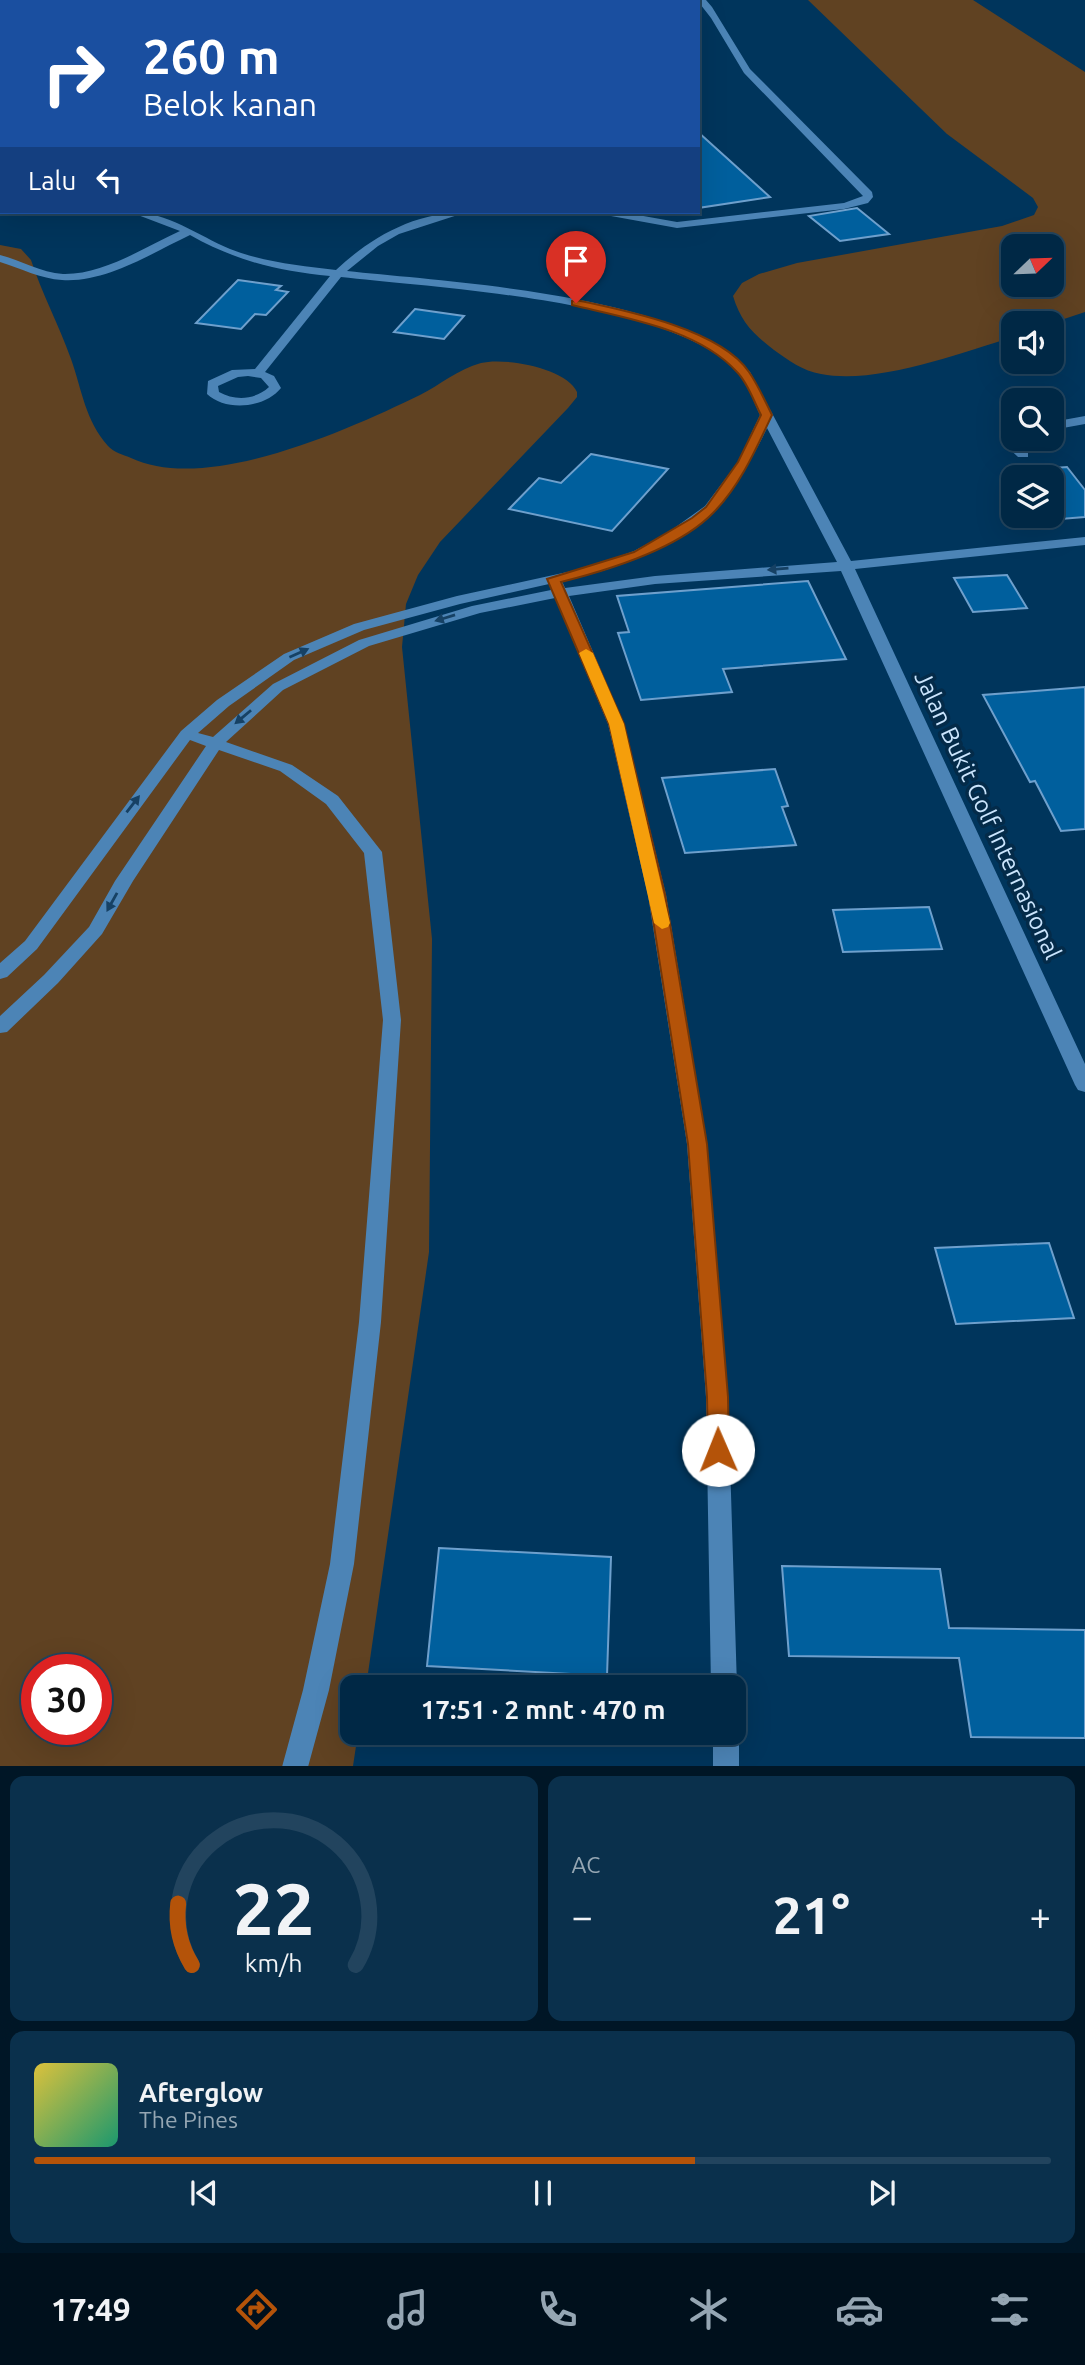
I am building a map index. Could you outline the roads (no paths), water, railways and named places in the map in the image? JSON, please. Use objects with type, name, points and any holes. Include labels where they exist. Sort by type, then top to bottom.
[{"type":"street","points":[[615,214],[677,225],[844,206],[864,201],[868,197],[820,144],[769,97],[736,57],[718,17],[701,0]]},
{"type":"street","name":"Jalan Bukit Golf Internasional","points":[[141,214],[190,231],[226,251],[285,268],[509,292],[640,316],[689,336],[724,355],[744,372],[846,566],[1085,1085]]},
{"type":"street","points":[[258,373],[338,274],[368,248],[395,232],[455,214]]},
{"type":"street","points":[[668,214],[677,225]]},
{"type":"street","points":[[0,258],[50,274],[79,275],[96,272],[190,231]]},
{"type":"street","points":[[0,1027],[51,979],[96,930],[124,881],[216,743],[278,687],[363,643],[557,586],[639,554],[696,521],[710,509],[744,462],[767,415]]},
{"type":"street","points":[[1064,424],[1085,420]]},
{"type":"street","points":[[1019,451],[1023,454]]},
{"type":"street","points":[[0,973],[31,945],[187,734],[223,703],[289,657],[359,627],[445,603],[557,586],[846,566],[1085,541]]},
{"type":"street","points":[[557,586],[617,724],[657,894],[698,1144],[717,1397],[724,1675]]},
{"type":"street","points":[[187,734],[286,768],[332,800],[373,852],[392,1020],[370,1322],[342,1564],[316,1690],[295,1766]]},
{"type":"street","points":[[726,1745],[726,1766]]}]
